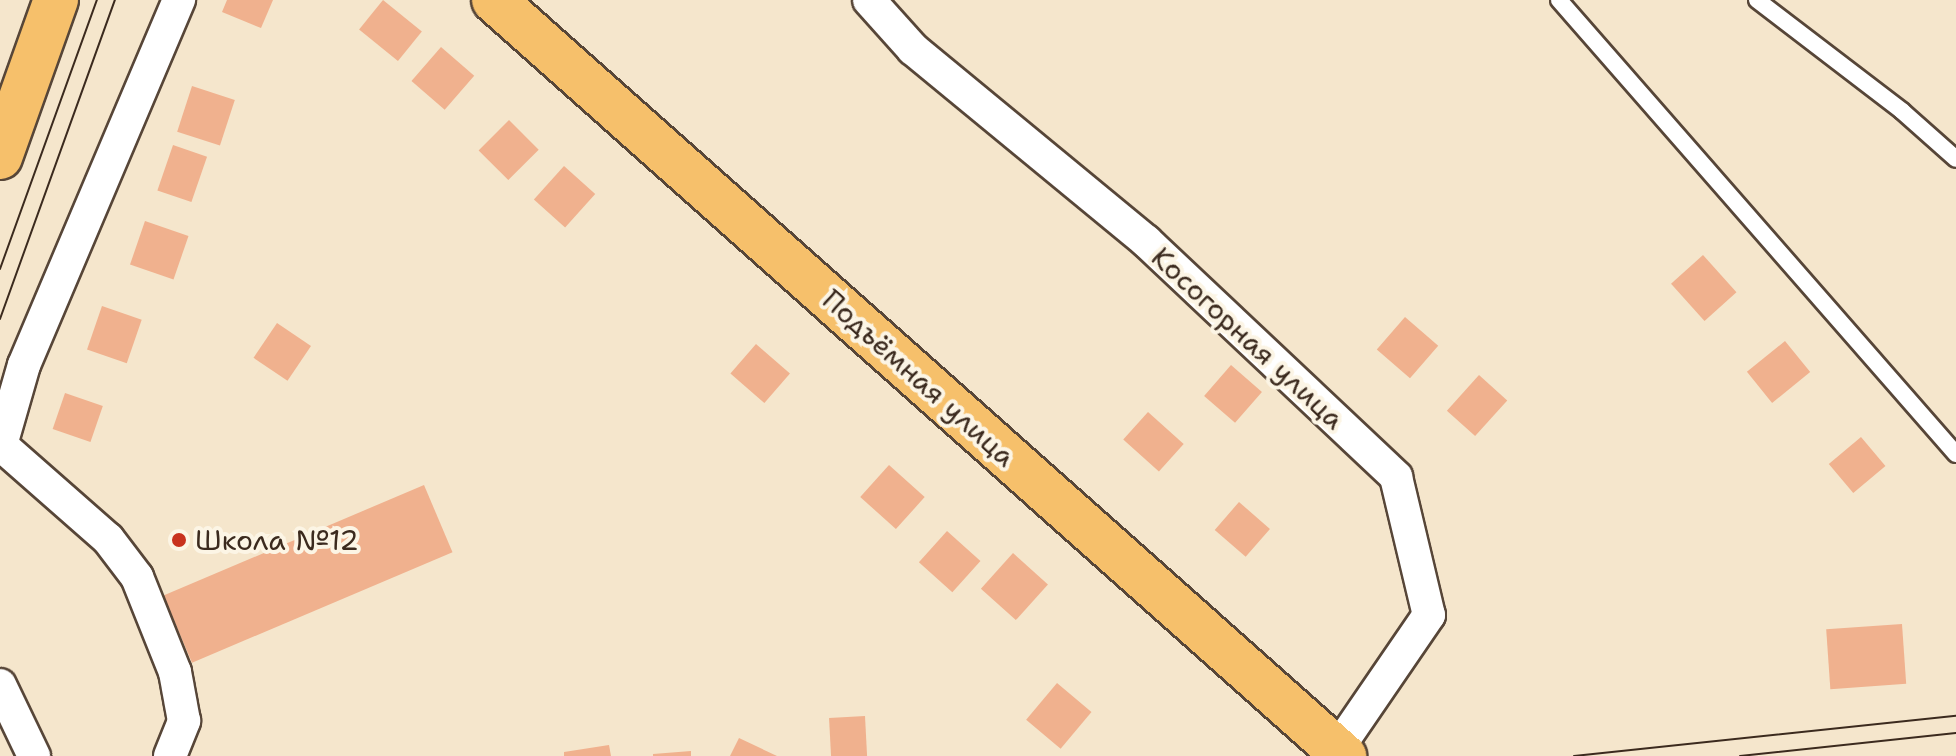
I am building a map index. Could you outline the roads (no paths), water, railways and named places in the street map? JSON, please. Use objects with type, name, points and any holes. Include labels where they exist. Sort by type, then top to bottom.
[{"type":"main road","points":[[0,157],[56,0]]},
{"type":"main road","name":"Подъёмная улица","points":[[494,0],[1340,753]]},
{"type":"street","points":[[170,756],[184,721],[175,672],[137,577],[108,539],[0,447],[24,365],[179,0]]},
{"type":"street","name":"Косогорная улица","points":[[869,0],[913,49],[1146,241],[1396,477],[1429,615],[1340,753]]},
{"type":"street","points":[[0,685],[34,756]]},
{"type":"lane","points":[[1559,0],[1956,454]]},
{"type":"lane","points":[[1757,0],[1902,111],[1956,159]]},
{"type":"tram line","points":[[0,269],[97,0]]},
{"type":"tram line","points":[[0,319],[115,0]]},
{"type":"tram line","points":[[1574,756],[1956,716]]},
{"type":"tram line","points":[[1740,756],[1956,733]]},
{"type":"place","name":"Школа №12","points":[[179,540]]}]
